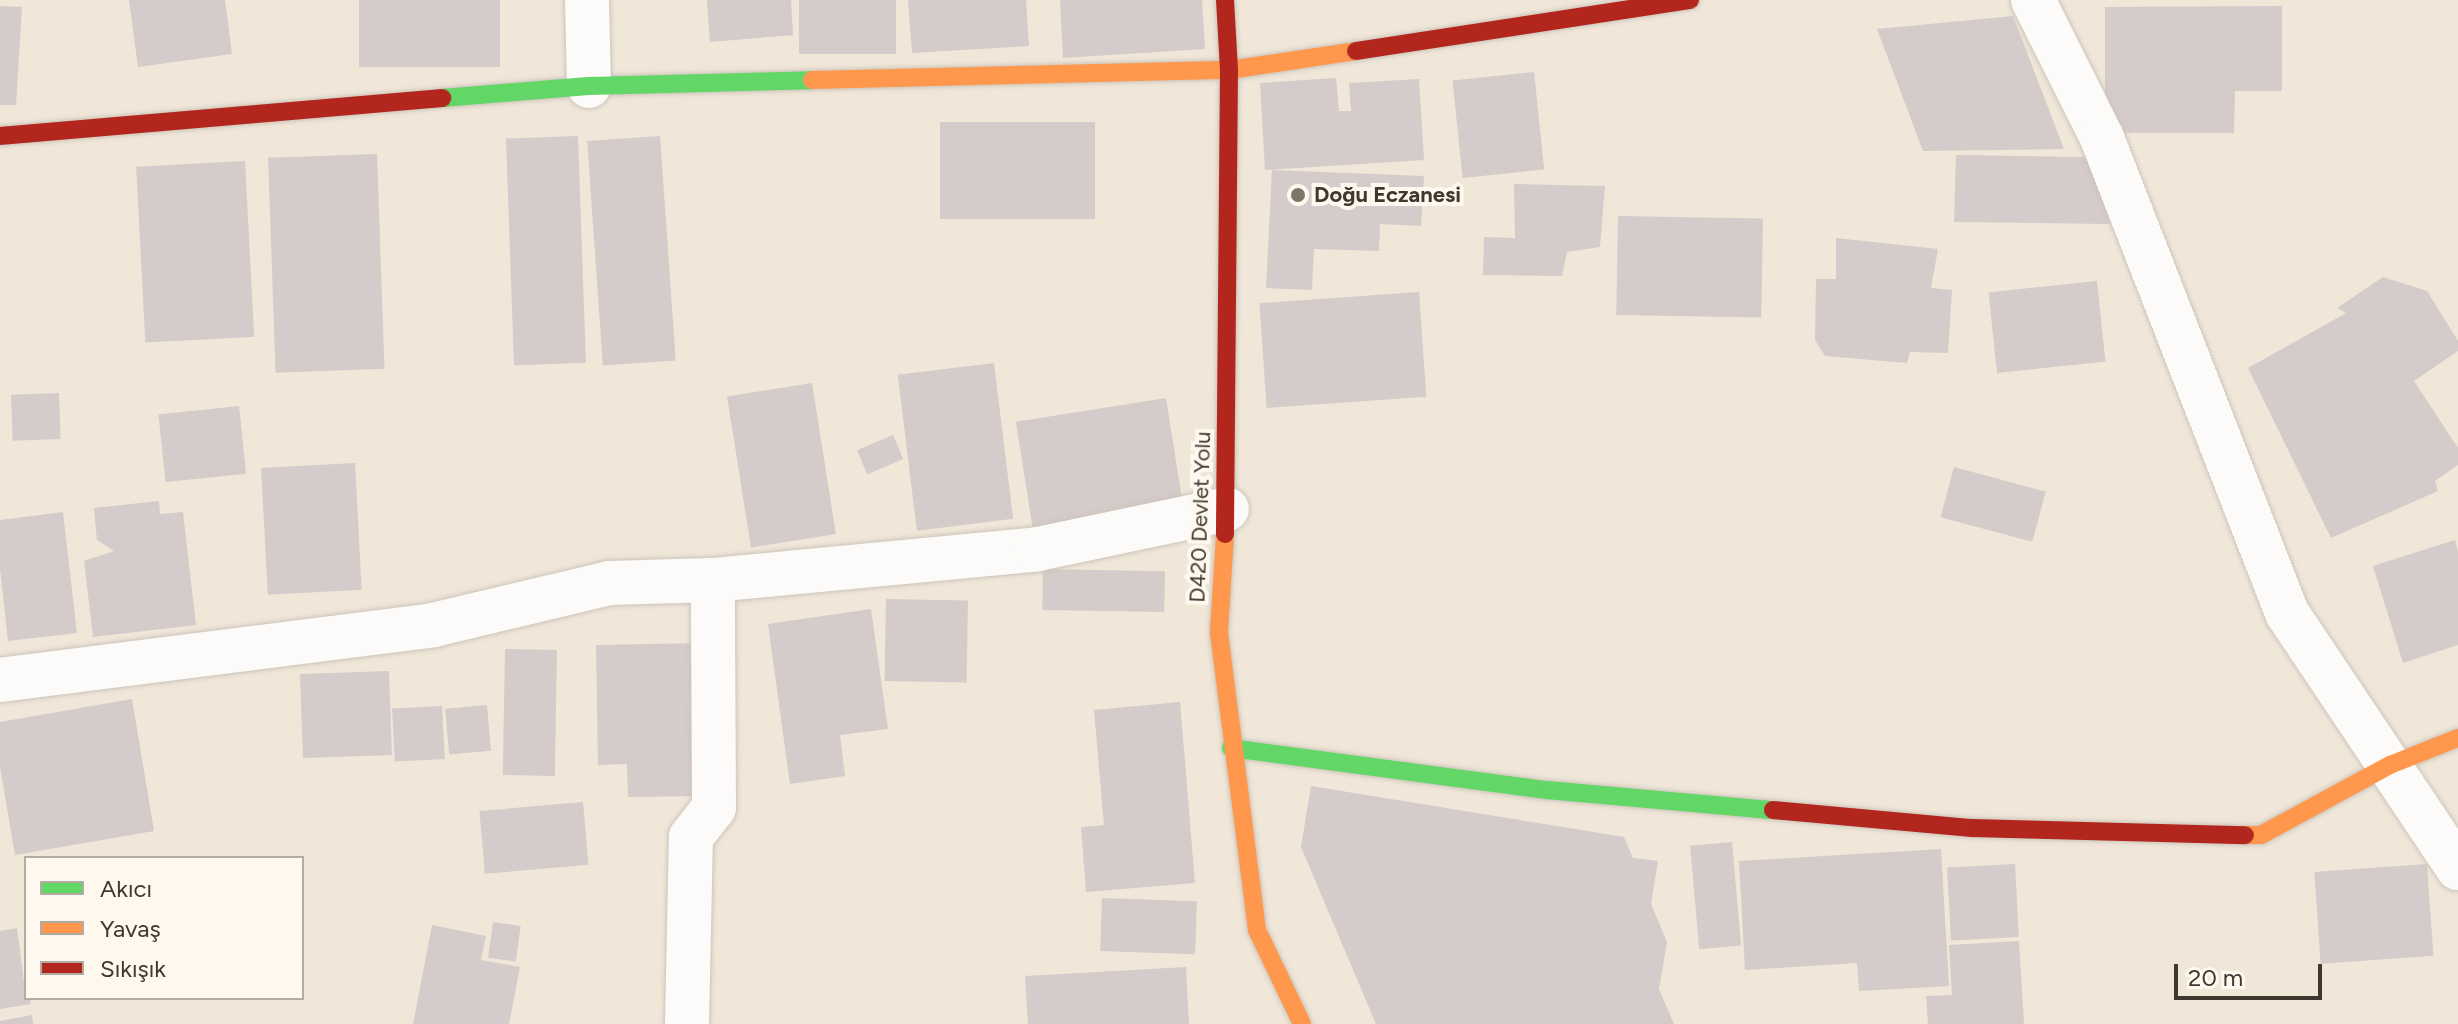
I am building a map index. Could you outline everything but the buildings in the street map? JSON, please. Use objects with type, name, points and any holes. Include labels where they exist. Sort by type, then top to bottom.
[{"type":"street","points":[[587,0],[589,86]]},
{"type":"street","name":"D420 Devlet Yolu","points":[[1225,0],[1229,70],[1227,509],[1219,633],[1231,748],[1257,930],[1302,1024]]},
{"type":"street","points":[[0,136],[589,86],[1229,70],[1645,3],[1690,0]]},
{"type":"street","points":[[2033,0],[2102,138],[2287,613],[2458,868]]},
{"type":"street","points":[[0,680],[433,625],[609,583],[713,580],[1038,549],[1227,509]]},
{"type":"street","points":[[687,1024],[691,837],[714,808],[713,580]]},
{"type":"street","points":[[1231,748],[1547,790],[1972,828],[2261,835],[2390,765],[2458,738]]},
{"type":"traffic: fast","points":[[442,98],[589,86],[812,80]]},
{"type":"traffic: fast","points":[[1231,748],[1547,790],[1773,810]]},
{"type":"traffic: slow","points":[[812,80],[1229,70],[1356,51]]},
{"type":"traffic: slow","points":[[1225,534],[1219,633],[1257,930],[1302,1024]]},
{"type":"traffic: slow","points":[[2245,835],[2261,835],[2390,765],[2458,738]]},
{"type":"traffic: jam","points":[[1225,0],[1229,70],[1225,534]]},
{"type":"traffic: jam","points":[[1356,51],[1690,0]]},
{"type":"traffic: jam","points":[[0,136],[442,98]]},
{"type":"traffic: jam","points":[[1773,810],[1972,828],[2245,835]]},
{"type":"place","name":"Doğu Eczanesi","points":[[1298,195]]}]
